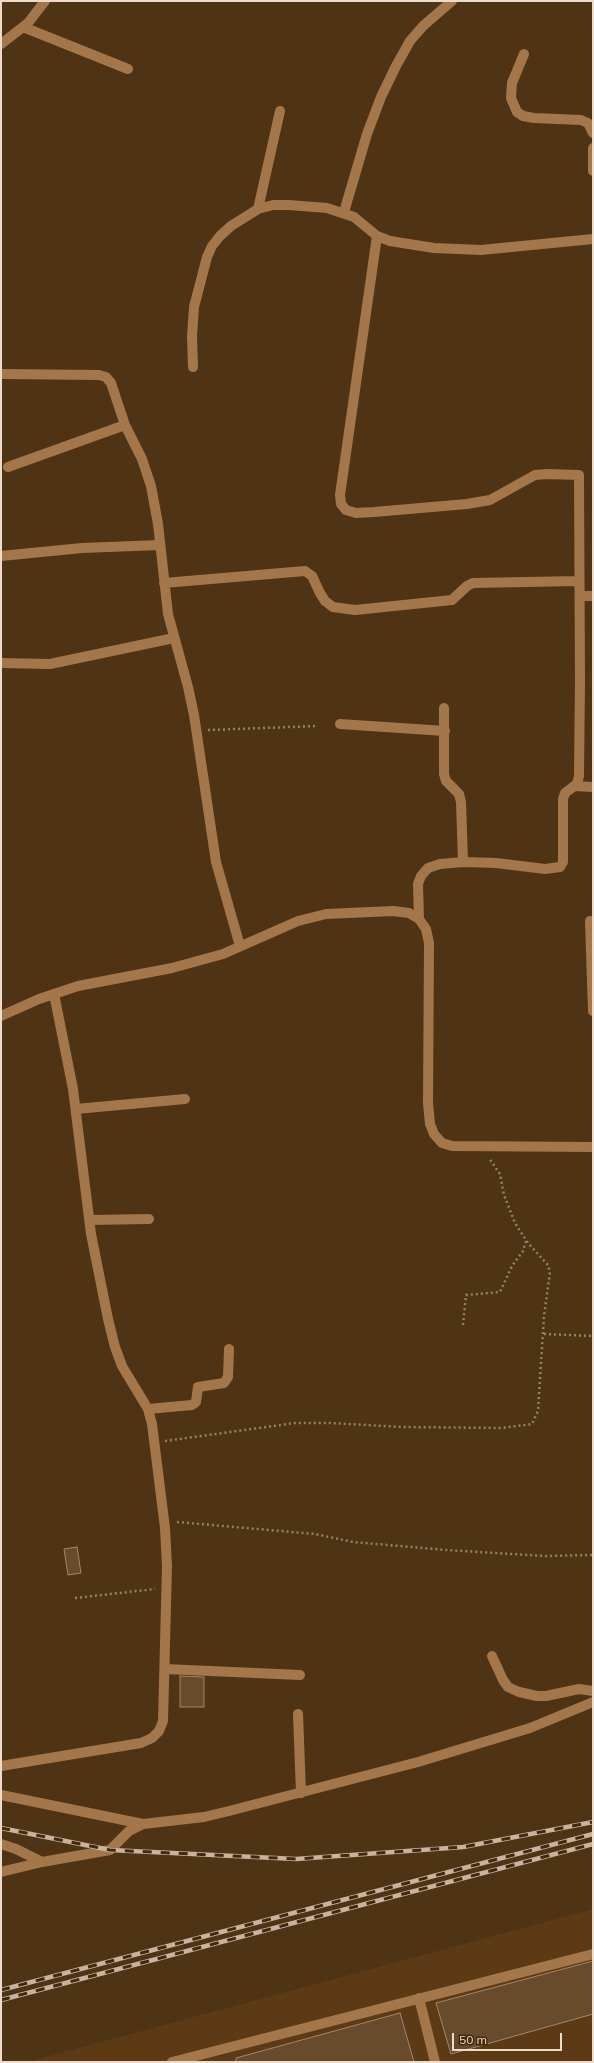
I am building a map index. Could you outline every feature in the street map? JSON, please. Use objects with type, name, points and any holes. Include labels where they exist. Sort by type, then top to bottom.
[{"type":"street","points":[[1,44],[28,23],[45,1]]},
{"type":"street","points":[[344,212],[367,134],[381,97],[396,66],[410,41],[423,26],[452,1]]},
{"type":"street","points":[[23,27],[128,69]]},
{"type":"street","points":[[524,54],[512,83],[511,98],[517,112],[523,116],[534,118],[581,120],[588,123],[593,133]]},
{"type":"street","points":[[258,209],[280,111]]},
{"type":"street","points":[[593,148],[593,171]]},
{"type":"street","points":[[193,367],[192,336],[194,307],[207,257],[212,246],[220,236],[231,226],[258,209],[273,205],[289,204],[327,208],[344,212],[362,222],[377,236],[390,241],[411,245],[460,250],[593,239]]},
{"type":"street","points":[[377,236],[340,495],[341,504],[346,510],[356,512],[467,504],[490,500],[535,475],[579,475],[580,596],[578,780],[574,786],[564,794],[563,799],[563,862],[560,867],[545,869],[496,863],[463,862],[440,864],[428,868],[421,876],[418,884],[419,919]]},
{"type":"street","points":[[1,374],[99,375],[106,377],[111,383],[125,425],[142,459],[151,486],[168,614],[188,687],[216,862],[240,946]]},
{"type":"street","points":[[8,467],[125,425]]},
{"type":"street","points":[[1,556],[82,548],[160,545]]},
{"type":"street","points":[[164,583],[306,571],[312,576],[320,593],[329,604],[341,610],[356,610],[452,600],[467,586],[473,583],[579,581]]},
{"type":"street","points":[[580,596],[593,596]]},
{"type":"street","points":[[1,662],[50,664],[174,638]]},
{"type":"street","points":[[444,708],[444,774],[446,781],[459,794],[461,802],[463,862]]},
{"type":"street","points":[[340,724],[445,731]]},
{"type":"street","points":[[574,786],[593,788]]},
{"type":"street","points":[[1,1016],[54,994],[78,986],[172,968],[223,954],[298,921],[326,914],[393,911],[409,913],[419,919],[426,929],[429,943],[428,1103],[430,1124],[434,1134],[442,1143],[452,1146],[593,1147]]},
{"type":"street","points":[[590,921],[593,1011]]},
{"type":"street","points":[[1,1766],[140,1743],[152,1738],[159,1731],[163,1721],[167,1588],[164,1521],[155,1443],[148,1409],[122,1366],[115,1347],[89,1220],[76,1108],[54,994]]},
{"type":"street","points":[[76,1108],[185,1099]]},
{"type":"street","points":[[89,1220],[149,1219]]},
{"type":"street","points":[[148,1409],[192,1404],[196,1402],[198,1387],[224,1383],[227,1380],[229,1371],[229,1349]]},
{"type":"street","points":[[492,1656],[503,1680],[508,1687],[519,1692],[537,1696],[546,1696],[579,1689],[593,1691]]},
{"type":"street","points":[[165,1669],[300,1675]]},
{"type":"street","points":[[1,1795],[143,1824],[204,1817],[418,1762],[506,1736],[553,1719],[593,1702]]},
{"type":"street","points":[[298,1714],[300,1793]]},
{"type":"street","points":[[1,1872],[42,1862],[110,1850],[129,1831],[143,1824]]},
{"type":"street","points":[[1,1844],[16,1849],[42,1862]]},
{"type":"street","points":[[172,2062],[593,1954]]},
{"type":"street","points":[[419,1998],[435,2062]]},
{"type":"path","points":[[196,730],[246,727],[318,726]]},
{"type":"path","points":[[155,1443],[295,1423],[330,1422],[402,1427],[502,1428],[532,1424],[538,1411],[550,1272],[548,1265],[526,1240],[508,1208],[500,1174],[480,1147]]},
{"type":"path","points":[[463,1325],[466,1295],[500,1292],[512,1266],[523,1251],[526,1240]]},
{"type":"path","points":[[544,1334],[593,1336]]},
{"type":"path","points":[[164,1521],[315,1534],[353,1542],[446,1550],[545,1556],[593,1555]]},
{"type":"path","points":[[75,1598],[167,1588]]},
{"type":"shaded area","points":[[593,1909],[593,2062],[27,2062]]},
{"type":"building","points":[[77,1547],[81,1573],[68,1575],[64,1549]]},
{"type":"building","points":[[180,1676],[204,1677],[204,1707],[180,1707]]},
{"type":"building","points":[[593,1961],[593,2014],[451,2054],[436,2003]]},
{"type":"building","points":[[400,2013],[414,2062],[236,2062],[236,2058]]},
{"type":"railway","points":[[1,1828],[110,1850],[296,1859],[463,1847],[593,1822]]},
{"type":"railway","points":[[1,1990],[593,1834]]},
{"type":"railway","points":[[1,2000],[593,1844]]}]
